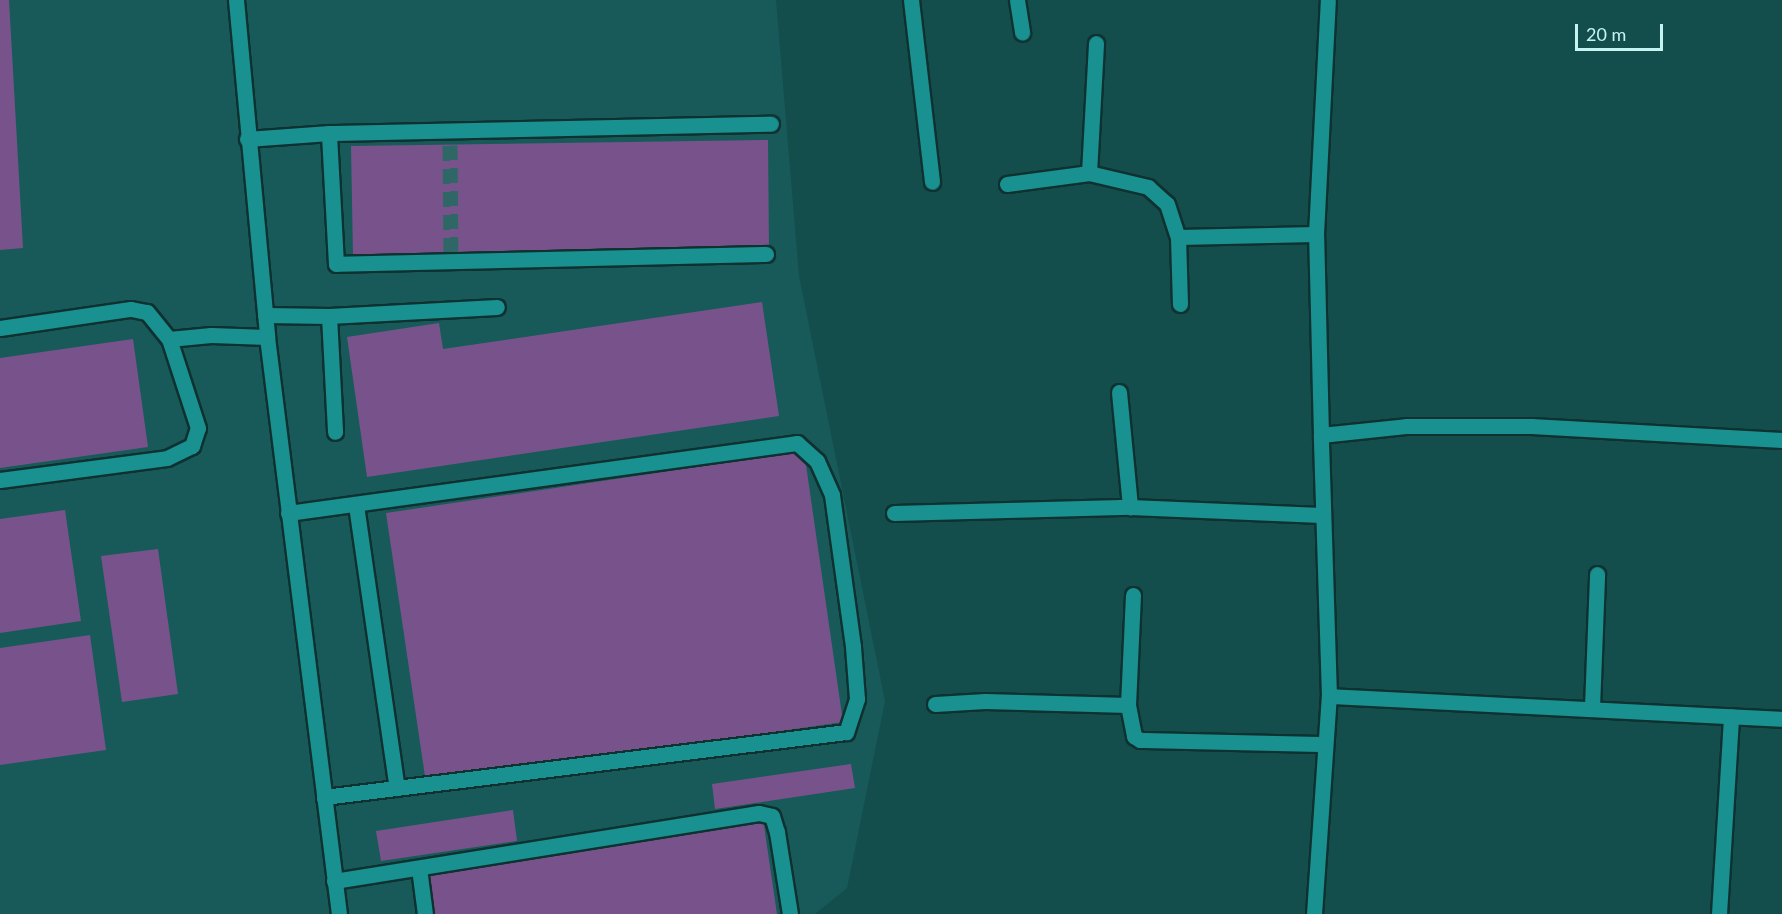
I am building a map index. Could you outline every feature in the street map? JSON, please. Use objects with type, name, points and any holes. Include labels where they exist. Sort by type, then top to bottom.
[{"type":"street","points":[[236,0],[267,337],[339,914]]},
{"type":"street","points":[[911,0],[914,44],[932,182]]},
{"type":"street","points":[[1017,0],[1022,33]]},
{"type":"street","points":[[1314,914],[1323,744],[1329,696],[1321,515],[1316,234],[1328,0]]},
{"type":"street","points":[[1089,173],[1096,43]]},
{"type":"street","points":[[247,139],[329,133],[450,129],[771,124]]},
{"type":"street","points":[[450,129],[450,145]]},
{"type":"street","points":[[329,133],[336,264],[451,259],[766,254]]},
{"type":"street","points":[[1007,184],[1089,173],[1148,188],[1167,204],[1178,237],[1179,304]]},
{"type":"street","points":[[1178,237],[1316,234]]},
{"type":"street","points":[[265,315],[329,316],[496,307]]},
{"type":"street","points":[[0,328],[132,309],[147,312],[170,339],[198,429],[192,446],[168,458],[0,480]]},
{"type":"street","points":[[329,316],[334,432]]},
{"type":"street","points":[[170,339],[211,335],[267,337]]},
{"type":"street","points":[[1119,392],[1130,507]]},
{"type":"street","points":[[1321,435],[1406,426],[1531,426],[1782,440]]},
{"type":"street","points":[[288,513],[356,506],[797,443],[818,461],[832,495],[857,699],[846,732],[324,797]]},
{"type":"street","points":[[356,506],[397,788]]},
{"type":"street","points":[[894,513],[1130,507],[1321,515]]},
{"type":"street","points":[[1592,707],[1597,574]]},
{"type":"street","points":[[1133,595],[1128,705],[1131,729],[1140,740],[1323,744]]},
{"type":"street","points":[[1329,696],[1592,707],[1782,719]]},
{"type":"street","points":[[935,704],[985,701],[1128,705]]},
{"type":"street","points":[[1719,914],[1731,716]]},
{"type":"street","points":[[334,880],[759,813],[772,816],[777,832],[790,914]]},
{"type":"street","points":[[419,868],[425,914]]},
{"type":"shaded area","points":[[0,0],[776,0],[799,276],[885,701],[847,888],[815,914],[0,914]]},
{"type":"building","points":[[0,0],[9,0],[23,248],[0,250]]},
{"type":"building","points":[[768,140],[769,250],[353,256],[351,146]]},
{"type":"building","points":[[762,302],[779,416],[367,477],[347,337],[439,323],[443,349]]},
{"type":"building","points":[[133,339],[148,447],[0,468],[0,358]]},
{"type":"building","points":[[804,451],[843,722],[426,783],[386,513]]},
{"type":"building","points":[[65,510],[81,621],[0,633],[0,519]]},
{"type":"building","points":[[158,549],[178,694],[122,702],[101,556]]},
{"type":"building","points":[[90,635],[106,750],[0,765],[0,648]]},
{"type":"building","points":[[851,764],[855,788],[715,809],[712,784]]},
{"type":"building","points":[[513,810],[517,841],[381,861],[376,831]]},
{"type":"building","points":[[763,819],[777,914],[433,914],[426,868]]},
{"type":"tunnel","points":[[450,145],[451,254]]}]
